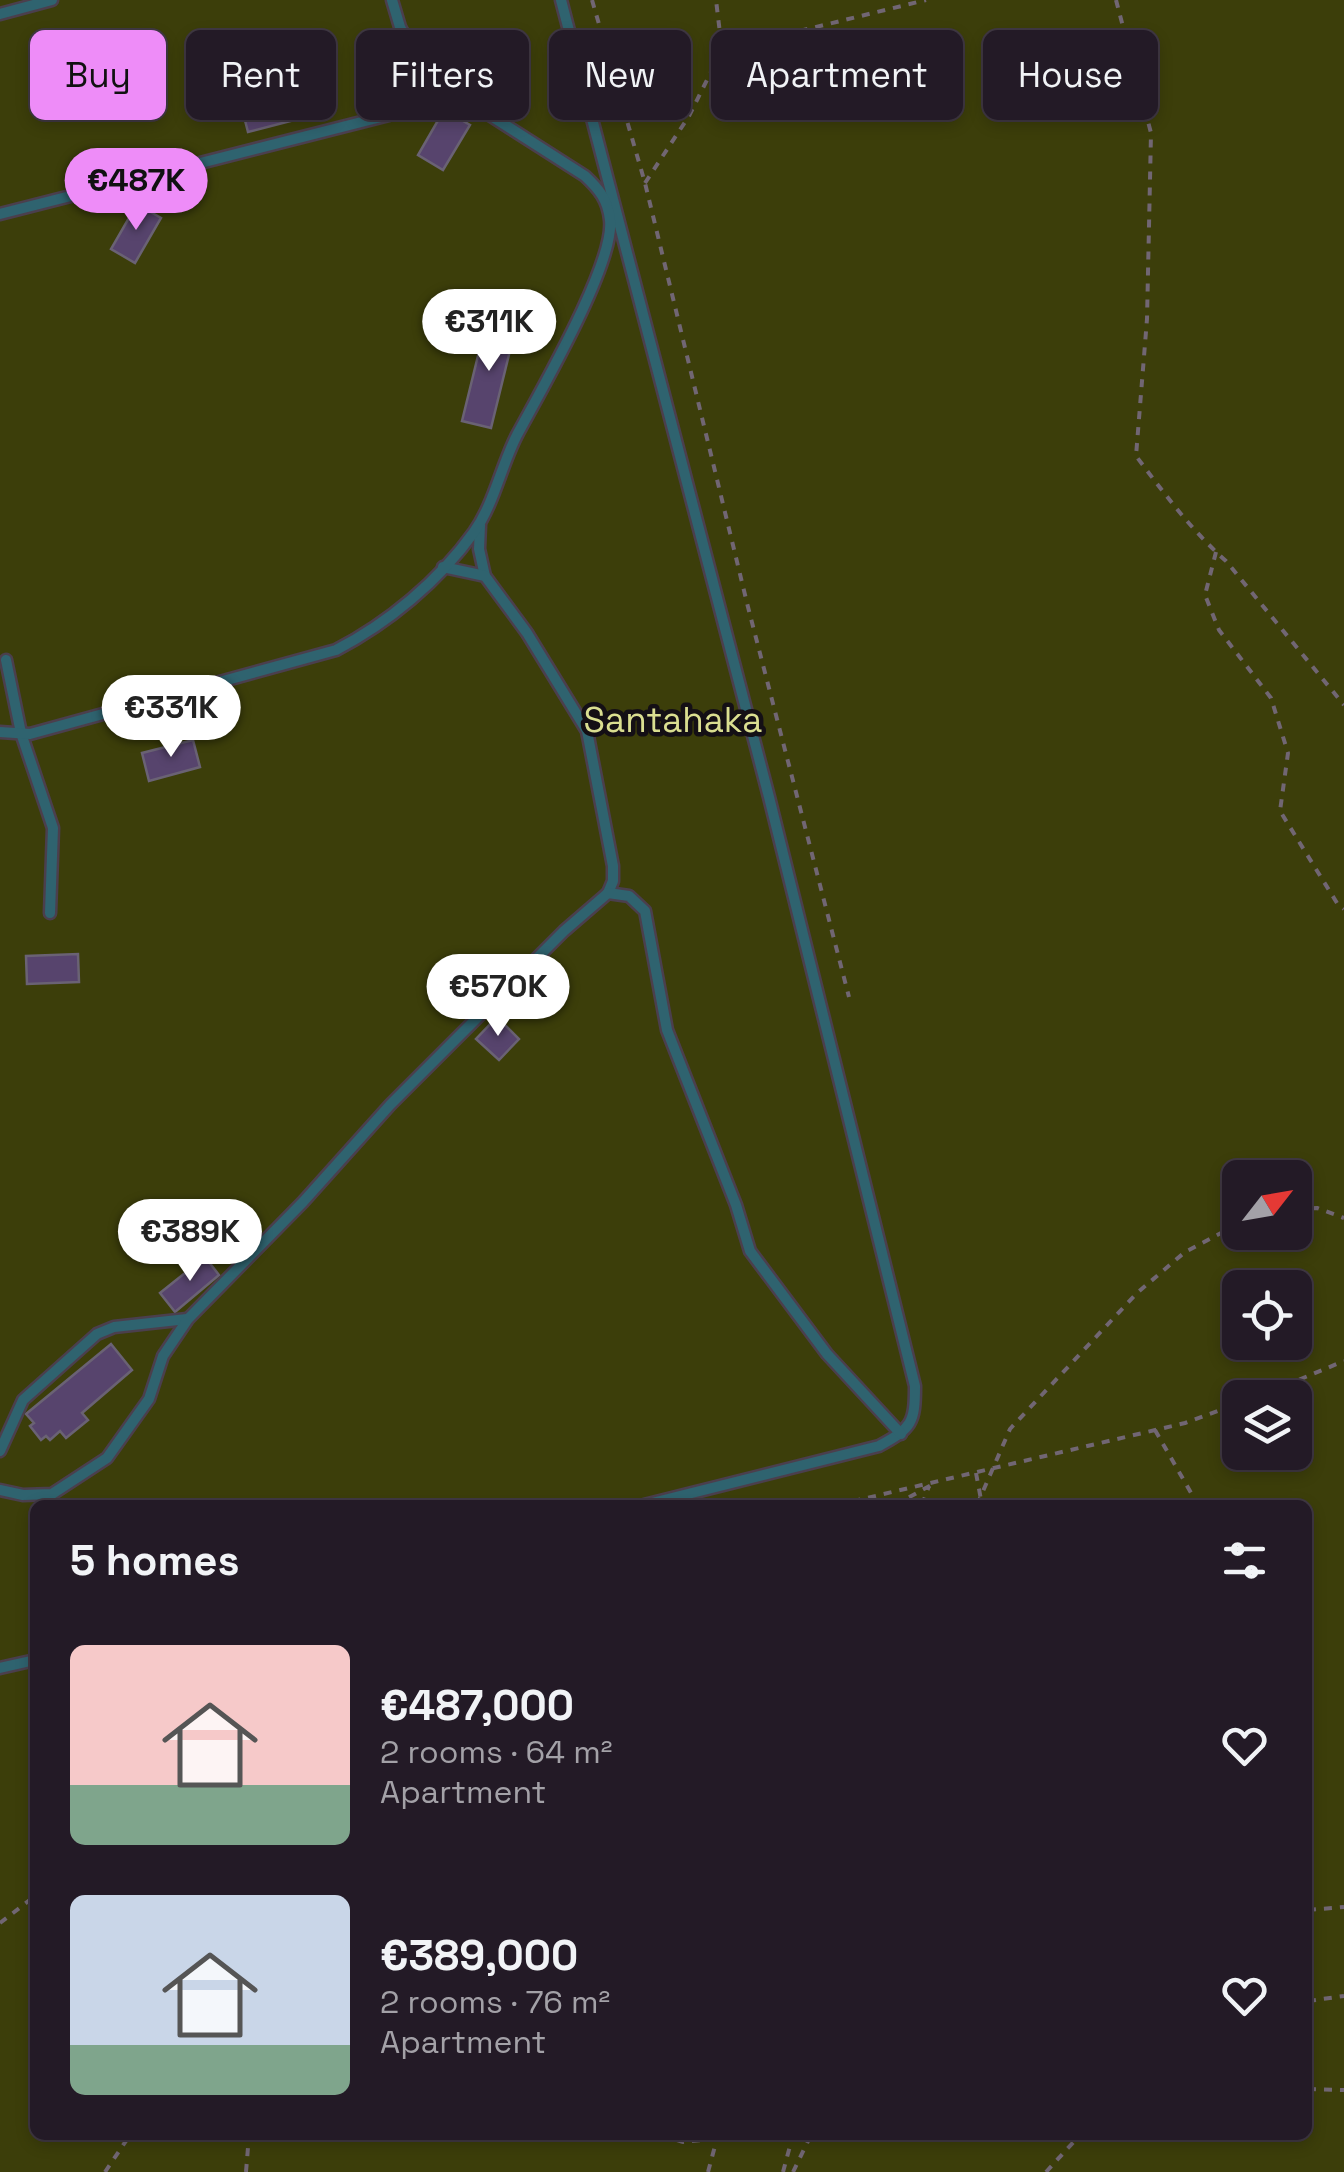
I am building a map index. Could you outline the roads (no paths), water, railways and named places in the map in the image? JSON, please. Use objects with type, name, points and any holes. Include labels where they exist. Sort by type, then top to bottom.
[{"type":"lane","points":[[0,14],[52,0]]},
{"type":"lane","points":[[392,0],[402,30]]},
{"type":"lane","points":[[561,0],[770,797],[915,1386],[915,1418],[902,1434],[879,1446],[664,1500]]},
{"type":"lane","points":[[0,214],[369,120]]},
{"type":"lane","points":[[0,732],[21,734],[86,720],[336,650],[369,633],[443,567],[476,530],[516,437],[538,400],[606,254],[610,221],[603,194],[584,176],[500,120]]},
{"type":"lane","points":[[0,1490],[52,1494],[108,1458],[149,1399],[164,1356],[188,1319],[303,1202],[390,1105],[564,931],[608,893],[613,866],[587,731],[527,634],[485,576],[479,549],[481,519]]},
{"type":"lane","points":[[443,567],[485,576]]},
{"type":"lane","points":[[6,660],[21,734],[53,828],[50,913]]},
{"type":"lane","points":[[608,893],[629,896],[645,910],[667,1030],[736,1205],[750,1251],[827,1354],[902,1434]]},
{"type":"lane","points":[[0,1451],[23,1400],[97,1334],[114,1328],[188,1319]]},
{"type":"lane","points":[[0,1668],[30,1661]]},
{"type":"park label","name":"Santahaka","points":[[673,720]]}]
